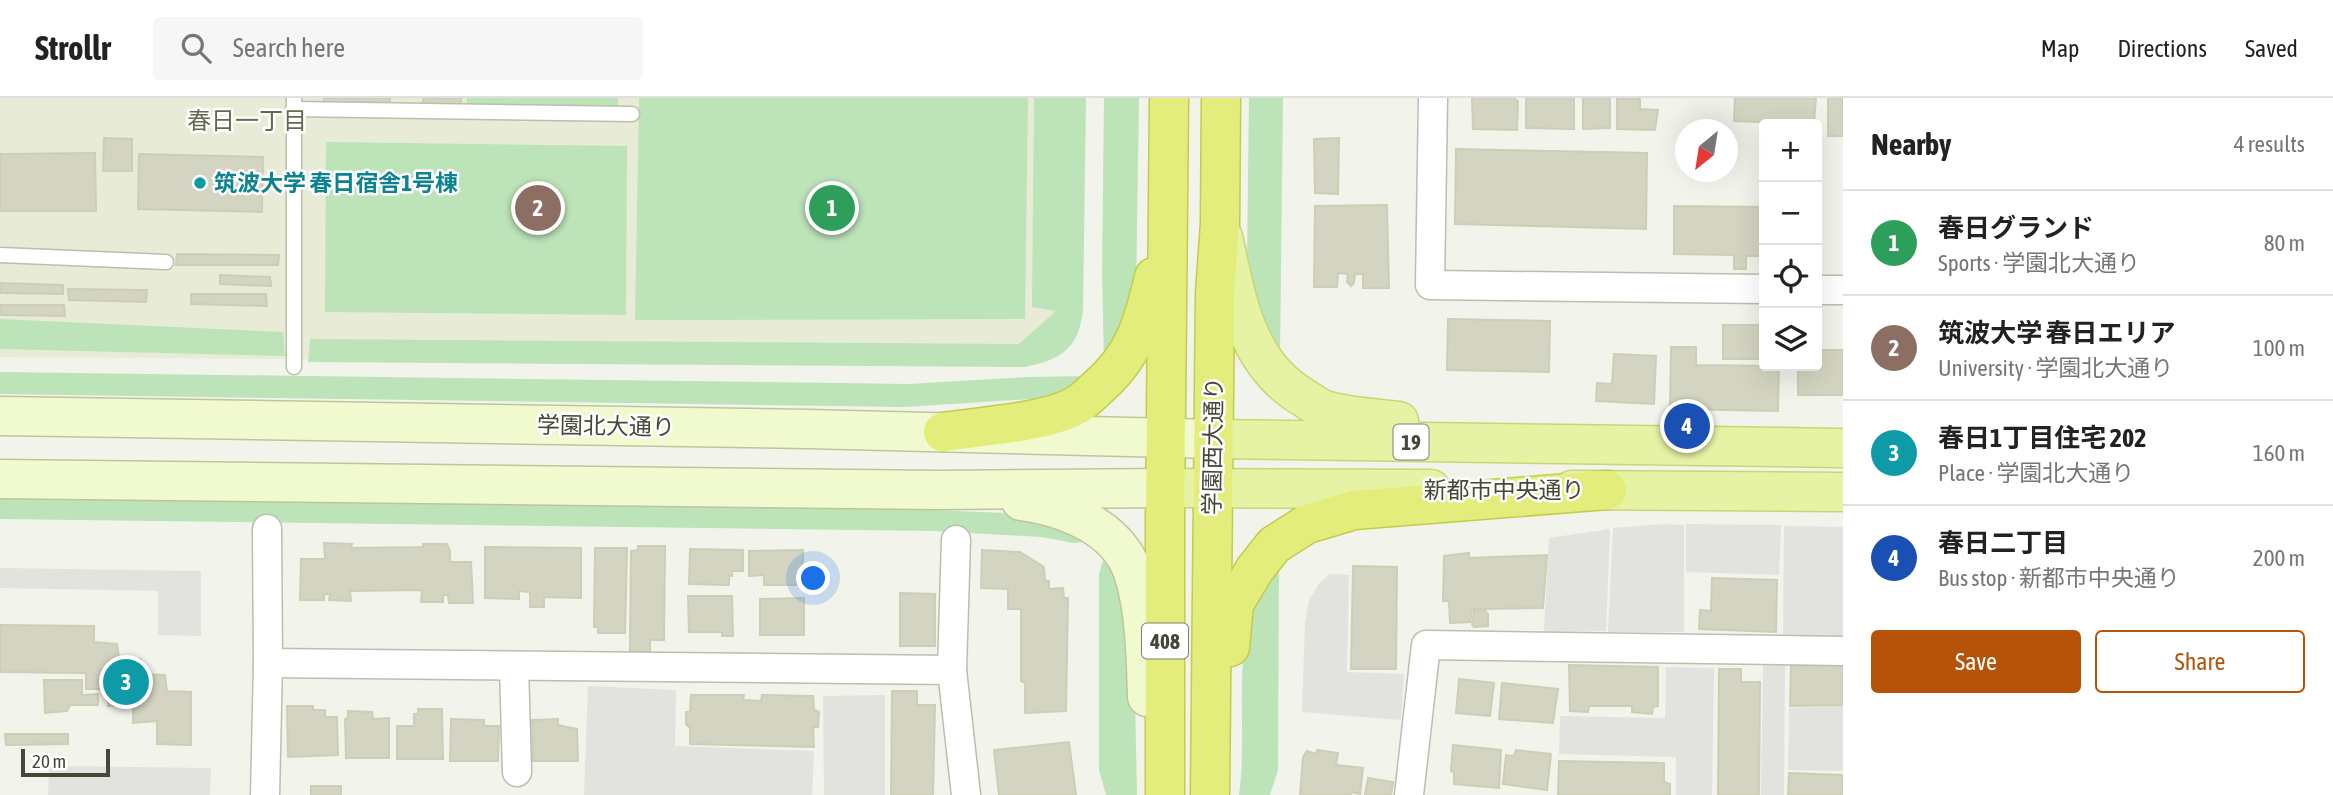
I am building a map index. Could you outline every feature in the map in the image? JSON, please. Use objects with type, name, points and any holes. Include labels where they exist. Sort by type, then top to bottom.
[{"type":"highway","name":"学園西大通り","points":[[1163,795],[1169,98]]},
{"type":"highway","name":"学園西大通り","points":[[1210,795],[1214,293],[1220,224],[1221,98]]},
{"type":"highway","points":[[943,432],[1038,418],[1075,407],[1108,379],[1126,359],[1144,321],[1168,210]]},
{"type":"highway","points":[[1217,795],[1229,759],[1230,647],[1234,604],[1274,545],[1307,524],[1354,510],[1607,490]]},
{"type":"main road","points":[[1220,224],[1241,315],[1256,351],[1278,379],[1294,393],[1323,410],[1610,445]]},
{"type":"main road","name":"学園北大通り","points":[[0,416],[1213,439]]},
{"type":"main road","name":"新都市中央通り","points":[[1213,439],[1843,448]]},
{"type":"main road","points":[[0,479],[939,490],[1166,488]]},
{"type":"main road","name":"新都市中央通り","points":[[1166,488],[1843,492]]},
{"type":"main road","points":[[939,490],[1044,504],[1098,527],[1124,554],[1135,583],[1146,649],[1148,754],[1163,795]]},
{"type":"street","points":[[1433,98],[1430,285],[1759,289]]},
{"type":"street","points":[[1822,290],[1843,290]]},
{"type":"street","points":[[265,795],[267,529]]},
{"type":"street","points":[[956,540],[952,670],[966,795]]},
{"type":"street","points":[[1409,795],[1426,645],[1843,650]]},
{"type":"street","points":[[268,663],[952,670]]},
{"type":"street","points":[[514,666],[517,772]]},
{"type":"lane","points":[[294,367],[293,104],[632,114]]},
{"type":"lane","points":[[0,255],[166,262]]},
{"type":"shaded area","points":[[0,98],[1078,98],[1075,319],[1026,364],[0,357]]},
{"type":"shaded area","points":[[1686,524],[1781,525],[1779,575],[1686,572]]},
{"type":"shaded area","points":[[1684,525],[1684,632],[1608,632],[1613,528]]},
{"type":"shaded area","points":[[1784,526],[1843,527],[1843,637],[1783,636]]},
{"type":"shaded area","points":[[1610,529],[1606,631],[1544,632],[1549,538]]},
{"type":"shaded area","points":[[0,568],[201,571],[201,636],[158,635],[158,591],[0,588]]},
{"type":"shaded area","points":[[1330,574],[1349,575],[1347,672],[1404,674],[1401,720],[1302,712],[1305,622],[1309,600],[1319,584]]},
{"type":"shaded area","points":[[1763,665],[1785,665],[1784,795],[1761,795]]},
{"type":"shaded area","points":[[1666,667],[1714,668],[1712,795],[1676,795],[1676,757],[1559,754],[1560,716],[1665,718]]},
{"type":"shaded area","points":[[588,686],[676,690],[675,746],[814,751],[812,795],[584,795]]},
{"type":"shaded area","points":[[885,695],[885,795],[824,795],[823,696]]},
{"type":"shaded area","points":[[1843,706],[1843,771],[1788,770],[1789,708]]},
{"type":"shaded area","points":[[49,766],[211,768],[210,795],[48,795]]},
{"type":"green space","points":[[467,98],[618,98],[618,106],[467,105]]},
{"type":"green space","points":[[639,98],[1028,98],[1025,319],[635,320]]},
{"type":"green space","points":[[1034,98],[1086,98],[1081,323],[1066,350],[1038,364],[1025,367],[308,362],[310,339],[1019,344],[1056,311],[1032,307]]},
{"type":"green space","points":[[1104,98],[1139,98],[1136,290],[1133,311],[1104,359],[1102,273]]},
{"type":"green space","points":[[1249,98],[1283,98],[1280,357],[1269,347],[1247,261]]},
{"type":"green space","points":[[326,142],[627,146],[626,315],[325,312]]},
{"type":"green space","points":[[0,319],[283,332],[285,356],[0,349]]},
{"type":"green space","points":[[0,372],[909,384],[1090,376],[1061,397],[905,407],[0,394]]},
{"type":"green space","points":[[0,497],[932,510],[1032,514],[1093,541],[1074,543],[1041,537],[933,531],[0,519]]},
{"type":"green space","points":[[1105,554],[1114,564],[1134,648],[1137,795],[1106,795],[1099,770],[1099,574]]},
{"type":"green space","points":[[1279,561],[1278,770],[1270,795],[1239,795],[1244,646],[1256,598]]},
{"type":"building","points":[[324,98],[390,98],[390,107],[364,106],[364,102],[341,102],[341,106],[324,106]]},
{"type":"building","points":[[423,98],[461,98],[461,108],[423,108]]},
{"type":"building","points":[[1472,98],[1513,98],[1518,101],[1517,130],[1473,129]]},
{"type":"building","points":[[1526,98],[1574,98],[1574,129],[1526,128]]},
{"type":"building","points":[[1583,98],[1610,98],[1610,128],[1583,129]]},
{"type":"building","points":[[1617,98],[1640,99],[1640,109],[1658,110],[1655,130],[1617,129]]},
{"type":"building","points":[[1735,98],[1816,98],[1814,119],[1759,119],[1759,122],[1734,119]]},
{"type":"building","points":[[1828,98],[1843,98],[1843,136],[1828,136]]},
{"type":"building","points":[[104,138],[132,139],[132,171],[103,171]]},
{"type":"building","points":[[1339,138],[1338,194],[1315,193],[1314,139]]},
{"type":"building","points":[[1456,149],[1647,153],[1646,229],[1455,224]]},
{"type":"building","points":[[95,153],[96,211],[0,211],[0,154]]},
{"type":"building","name":"筑波大学 春日宿舎1号棟","points":[[139,154],[263,157],[262,212],[138,209]]},
{"type":"building","points":[[1387,205],[1389,288],[1363,288],[1363,274],[1355,274],[1351,286],[1347,282],[1348,274],[1338,273],[1337,287],[1314,287],[1315,206]]},
{"type":"building","points":[[1674,206],[1759,207],[1759,256],[1746,256],[1746,269],[1734,269],[1734,255],[1674,254]]},
{"type":"building","points":[[177,254],[279,255],[278,265],[176,265]]},
{"type":"building","points":[[220,275],[270,277],[271,286],[220,284]]},
{"type":"building","points":[[0,283],[63,285],[63,294],[0,293]]},
{"type":"building","points":[[68,289],[147,290],[146,302],[69,300]]},
{"type":"building","points":[[191,294],[266,294],[267,306],[191,304]]},
{"type":"building","points":[[0,305],[64,305],[65,316],[0,315]]},
{"type":"building","points":[[1448,319],[1550,321],[1549,372],[1447,370]]},
{"type":"building","points":[[1723,325],[1759,325],[1759,359],[1723,359]]},
{"type":"building","points":[[1671,347],[1696,347],[1696,365],[1759,366],[1759,371],[1779,371],[1778,411],[1670,409]]},
{"type":"building","points":[[1822,350],[1843,350],[1843,395],[1798,395],[1798,371],[1822,371]]},
{"type":"building","points":[[1614,354],[1656,356],[1654,404],[1596,401],[1597,383],[1612,384]]},
{"type":"building","points":[[324,543],[352,544],[351,548],[447,544],[450,562],[471,562],[473,603],[449,603],[448,595],[443,595],[443,602],[421,602],[422,590],[350,591],[351,601],[329,600],[330,594],[324,594],[324,600],[300,600],[301,559],[325,559]]},
{"type":"building","points":[[638,546],[665,546],[664,640],[650,640],[650,652],[630,651],[631,551],[638,550]]},
{"type":"building","points":[[485,547],[581,548],[581,598],[544,597],[544,607],[530,607],[530,592],[519,591],[519,599],[485,598]]},
{"type":"building","points":[[595,548],[627,548],[625,633],[598,633],[598,627],[594,627]]},
{"type":"building","points":[[690,549],[743,550],[743,571],[732,571],[729,585],[689,584]]},
{"type":"building","points":[[803,550],[803,585],[764,585],[764,575],[749,576],[749,551]]},
{"type":"building","points":[[982,550],[1020,552],[1044,567],[1045,581],[1049,581],[1049,589],[1063,588],[1064,598],[1068,598],[1066,711],[1025,713],[1025,683],[1021,681],[1021,609],[1008,609],[1008,589],[981,588]]},
{"type":"building","points":[[1469,553],[1469,558],[1547,555],[1543,608],[1472,609],[1470,622],[1450,623],[1449,601],[1443,601],[1444,556]]},
{"type":"building","points":[[1353,566],[1397,567],[1396,669],[1351,669]]},
{"type":"building","points":[[1712,578],[1777,580],[1776,632],[1699,629],[1700,610],[1711,611]]},
{"type":"building","points":[[900,593],[935,594],[935,646],[900,646]]},
{"type":"building","points":[[688,596],[732,596],[733,636],[722,636],[722,632],[689,632]]},
{"type":"building","points":[[804,598],[804,635],[760,635],[760,599]]},
{"type":"building","points":[[1485,610],[1488,614],[1488,626],[1474,627],[1474,611]]},
{"type":"building","points":[[0,625],[94,626],[94,642],[117,644],[119,658],[141,659],[142,674],[165,675],[167,691],[191,692],[191,745],[157,744],[157,721],[133,723],[133,705],[108,706],[109,689],[86,689],[86,673],[0,672]]},
{"type":"building","points":[[1569,665],[1658,667],[1658,706],[1653,707],[1652,714],[1632,712],[1632,706],[1589,706],[1588,712],[1570,711]]},
{"type":"building","points":[[1791,665],[1843,666],[1843,705],[1790,706]]},
{"type":"building","points":[[1719,669],[1741,669],[1741,682],[1760,682],[1759,795],[1718,795]]},
{"type":"building","points":[[1459,679],[1494,683],[1490,716],[1456,713]]},
{"type":"building","points":[[44,680],[82,680],[82,695],[98,694],[98,705],[70,705],[67,711],[45,713]]},
{"type":"building","points":[[1502,683],[1558,689],[1553,723],[1499,719]]},
{"type":"building","points":[[892,691],[917,691],[917,705],[935,705],[933,795],[891,795]]},
{"type":"building","points":[[691,695],[744,695],[743,700],[761,701],[762,695],[813,696],[814,710],[819,712],[818,727],[813,727],[814,747],[690,744],[686,712],[690,712]]},
{"type":"building","points":[[287,706],[313,706],[313,710],[325,710],[325,717],[337,717],[338,755],[288,757]]},
{"type":"building","points":[[418,709],[442,709],[443,759],[397,759],[397,726],[414,726],[414,714],[418,714]]},
{"type":"building","points":[[348,711],[372,712],[373,719],[389,718],[389,758],[346,758],[345,719],[348,718]]},
{"type":"building","points":[[451,719],[484,720],[484,726],[499,726],[498,761],[450,761]]},
{"type":"building","points":[[558,719],[558,725],[577,729],[578,761],[533,761],[532,720]]},
{"type":"building","points":[[5,734],[68,734],[68,744],[6,745]]},
{"type":"building","points":[[1069,742],[1076,795],[999,795],[994,750]]},
{"type":"building","points":[[1453,745],[1501,750],[1499,788],[1454,784],[1454,772],[1451,771]]},
{"type":"building","points":[[1317,750],[1338,753],[1336,765],[1363,768],[1360,794],[1352,792],[1351,795],[1300,795],[1303,757],[1307,751],[1316,754]]},
{"type":"building","points":[[1516,750],[1551,754],[1547,790],[1503,784],[1506,755],[1514,756]]},
{"type":"building","points":[[1559,761],[1664,763],[1664,782],[1670,784],[1670,795],[1558,795]]},
{"type":"building","points":[[1789,773],[1842,775],[1843,795],[1788,795]]},
{"type":"building","points":[[1368,778],[1393,782],[1391,795],[1365,795]]},
{"type":"building","points":[[311,786],[341,786],[341,795],[311,795]]},
{"type":"place","name":"筑波大学 春日宿舎1号棟","points":[[200,183]]},
{"type":"place","name":"筑波大学 春日エリア","points":[[538,208]]},
{"type":"place","name":"春日グランド","points":[[832,208]]},
{"type":"place","name":"春日二丁目","points":[[1687,426]]},
{"type":"place","name":"春日1丁目住宅 202","points":[[126,682]]},
{"type":"district","name":"春日一丁目","points":[[247,120]]}]
